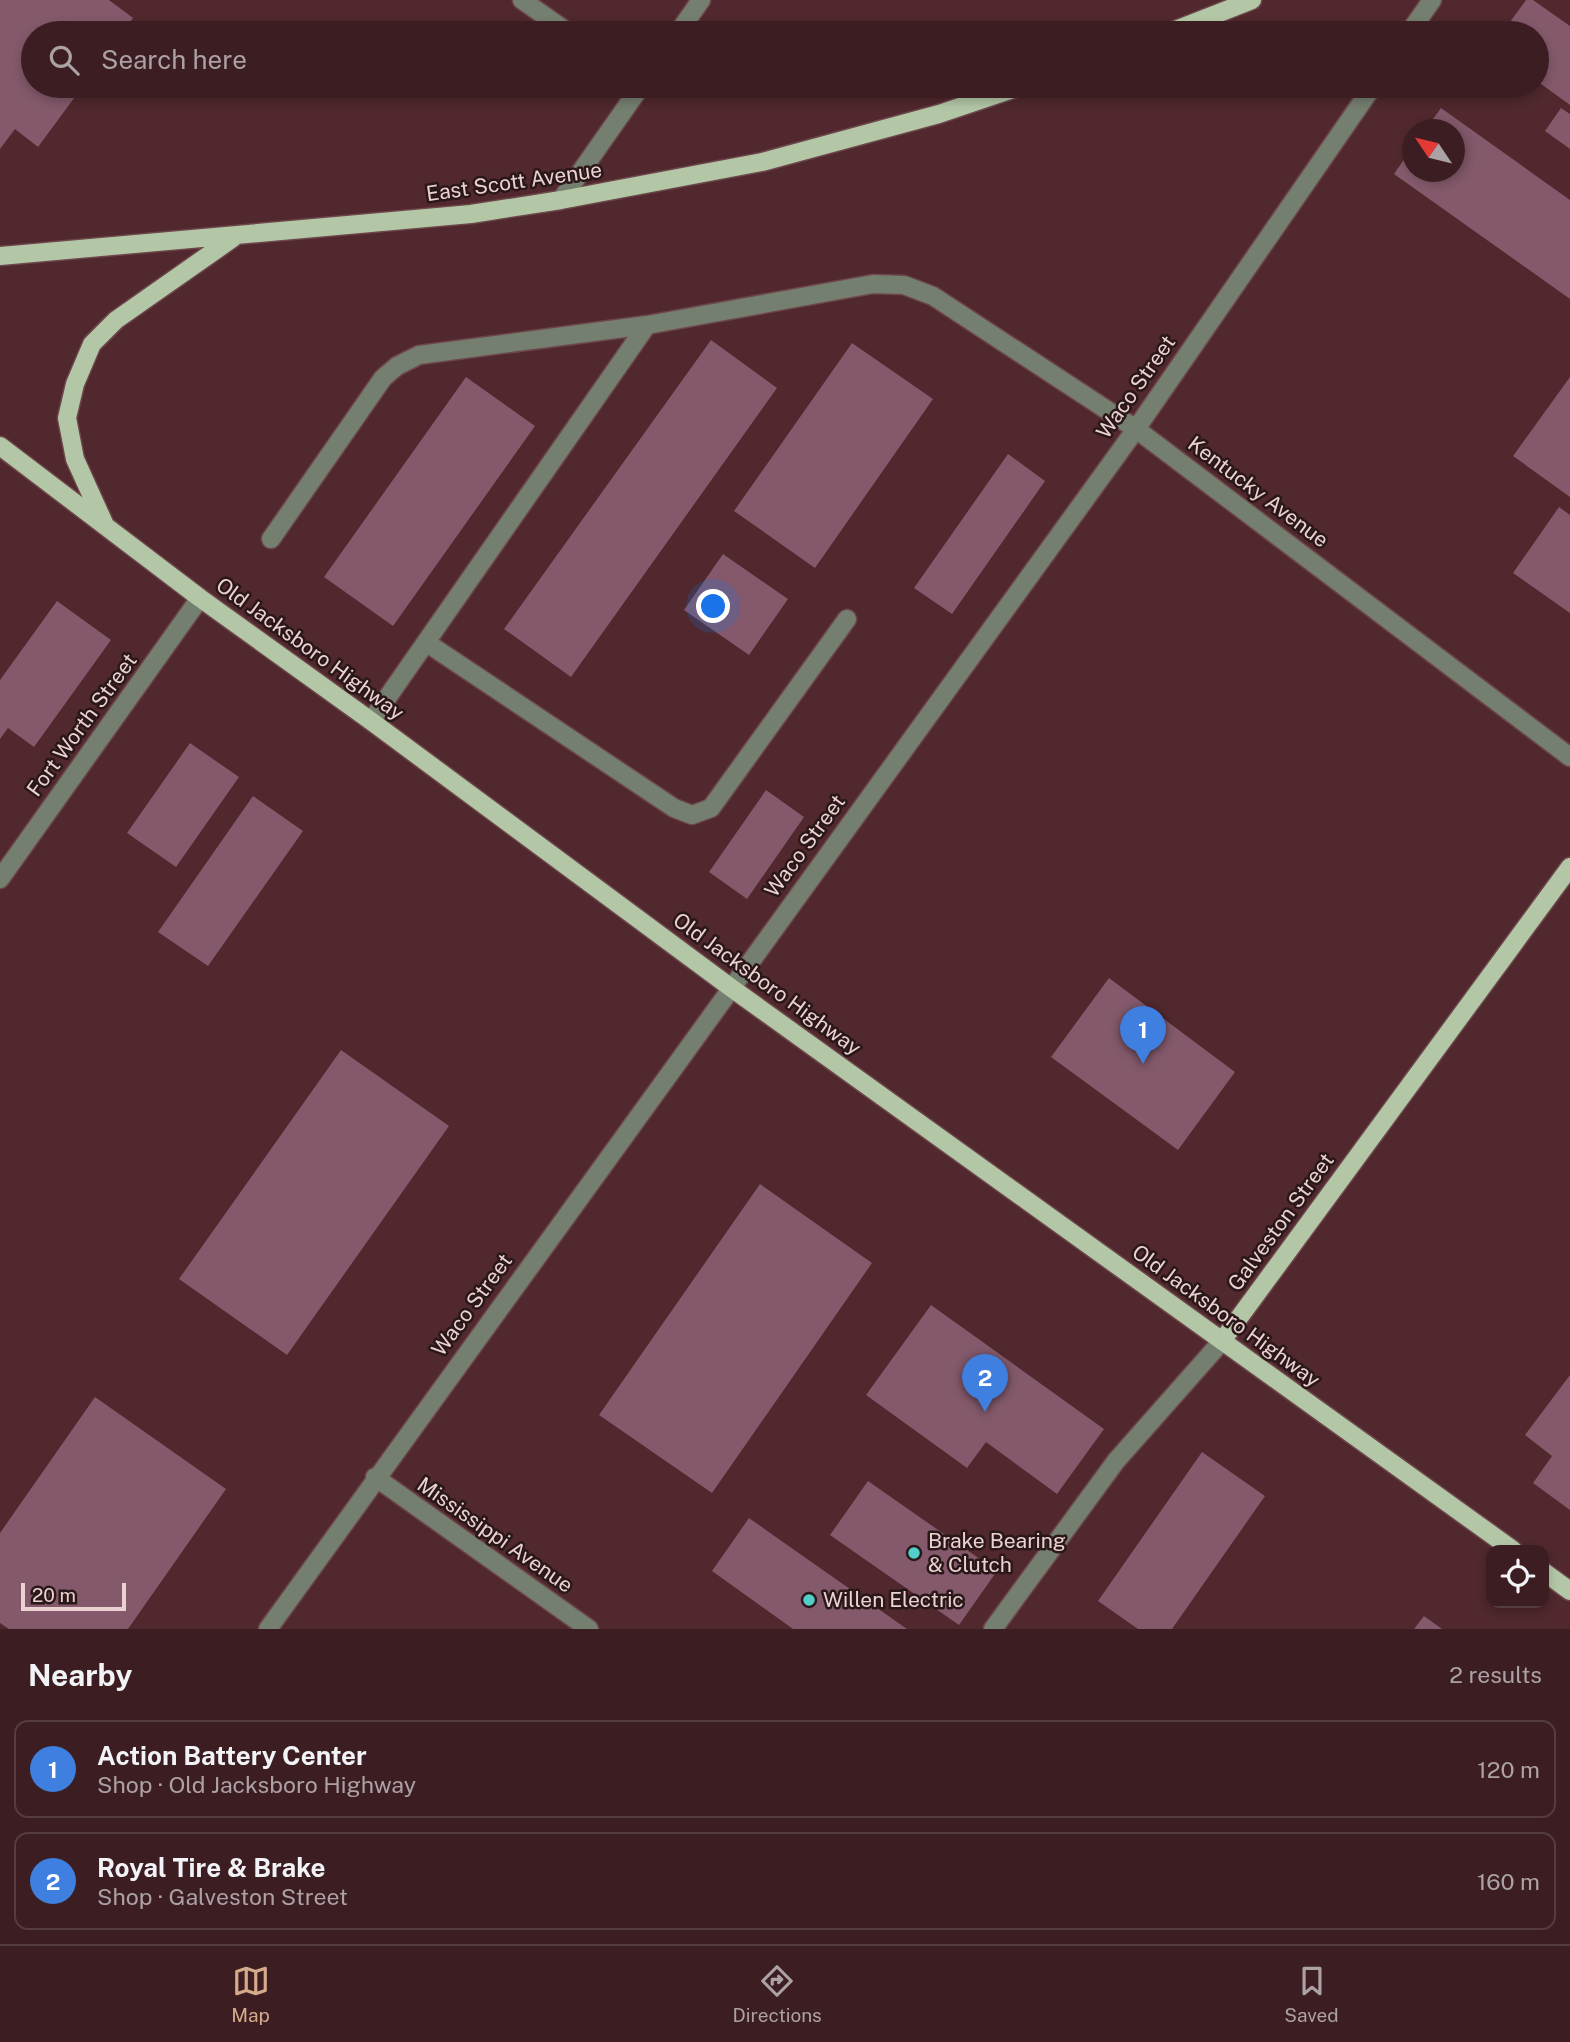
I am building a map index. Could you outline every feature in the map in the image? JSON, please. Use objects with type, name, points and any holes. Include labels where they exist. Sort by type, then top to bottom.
[{"type":"main road","points":[[1199,21],[1252,0]]},
{"type":"main road","name":"East Scott Avenue","points":[[0,256],[471,214],[561,200],[762,162],[939,114],[986,98]]},
{"type":"main road","points":[[106,526],[75,459],[67,418],[75,384],[92,344],[116,320],[234,237]]},
{"type":"main road","name":"Old Jacksboro Highway","points":[[0,446],[200,598],[730,987],[1506,1545]]},
{"type":"main road","name":"Galveston Street","points":[[1223,1341],[1570,867]]},
{"type":"main road","points":[[1549,1576],[1570,1591]]},
{"type":"street","points":[[522,0],[552,21]]},
{"type":"street","points":[[686,21],[701,0]]},
{"type":"street","points":[[1417,21],[1432,0]]},
{"type":"street","points":[[561,200],[633,98]]},
{"type":"street","name":"Waco Street","points":[[268,1629],[1136,429],[1365,98]]},
{"type":"street","name":"Kentucky Avenue","points":[[647,325],[873,284],[904,285],[933,296],[1136,429],[1570,757]]},
{"type":"street","points":[[271,538],[383,378],[397,366],[419,355],[647,325]]},
{"type":"street","points":[[371,721],[647,325]]},
{"type":"street","name":"Fort Worth Street","points":[[0,879],[200,598]]},
{"type":"street","points":[[427,643],[674,808],[692,815],[711,808],[847,619]]},
{"type":"street","name":"Galveston Street","points":[[993,1629],[1116,1461],[1223,1341]]},
{"type":"street","name":"Mississippi Avenue","points":[[375,1478],[589,1629]]},
{"type":"building","points":[[0,0],[109,0],[133,18],[131,21],[21,21],[21,98],[74,98],[38,147],[15,129],[0,149]]},
{"type":"building","points":[[1526,0],[1533,0],[1570,26],[1570,105],[1549,90],[1549,21],[1511,21]]},
{"type":"building","points":[[1441,108],[1456,119],[1433,119]]},
{"type":"building","points":[[1561,108],[1570,114],[1570,149],[1545,131]]},
{"type":"building","points":[[1465,125],[1570,200],[1570,299],[1405,182],[1465,182]]},
{"type":"building","points":[[1402,162],[1402,180],[1394,174]]},
{"type":"building","points":[[711,340],[777,388],[571,677],[504,629]]},
{"type":"building","points":[[852,343],[933,399],[815,568],[734,511]]},
{"type":"building","points":[[466,377],[535,426],[393,626],[324,577]]},
{"type":"building","points":[[1570,377],[1570,497],[1513,456]]},
{"type":"building","points":[[1008,454],[1045,481],[952,614],[914,588]]},
{"type":"building","points":[[1559,507],[1570,515],[1570,613],[1513,573]]},
{"type":"building","points":[[723,554],[788,599],[749,655],[684,610]]},
{"type":"building","points":[[57,601],[111,640],[34,747],[8,728],[0,739],[0,680]]},
{"type":"building","points":[[190,743],[239,777],[176,867],[127,833]]},
{"type":"building","points":[[766,790],[804,817],[747,899],[709,872]]},
{"type":"building","points":[[253,796],[303,831],[208,966],[158,932]]},
{"type":"building","points":[[1109,978],[1235,1072],[1178,1150],[1051,1057]]},
{"type":"building","points":[[341,1050],[449,1126],[287,1355],[179,1279]]},
{"type":"building","points":[[760,1184],[872,1263],[712,1493],[599,1415]]},
{"type":"building","points":[[931,1305],[1104,1429],[1057,1494],[986,1442],[967,1468],[866,1395]]},
{"type":"building","points":[[1570,1375],[1570,1510],[1533,1483],[1552,1456],[1525,1435]]},
{"type":"building","points":[[95,1397],[226,1489],[128,1629],[9,1629],[0,1623],[0,1533]]},
{"type":"building","points":[[1202,1452],[1265,1496],[1172,1629],[1138,1629],[1098,1601]]},
{"type":"building","name":"Brake Bearing & Clutch","points":[[868,1481],[997,1571],[959,1625],[830,1535]]},
{"type":"building","name":"Willen Electric","points":[[749,1518],[907,1629],[793,1629],[712,1571]]},
{"type":"building","points":[[1424,1616],[1442,1629],[1414,1629]]},
{"type":"place","name":"Action Battery Center","points":[[1143,1064]]},
{"type":"place","name":"Royal Tire & Brake","points":[[985,1412]]},
{"type":"place","name":"Brake Bearing & Clutch","points":[[914,1553]]},
{"type":"place","name":"Willen Electric","points":[[809,1600]]}]
